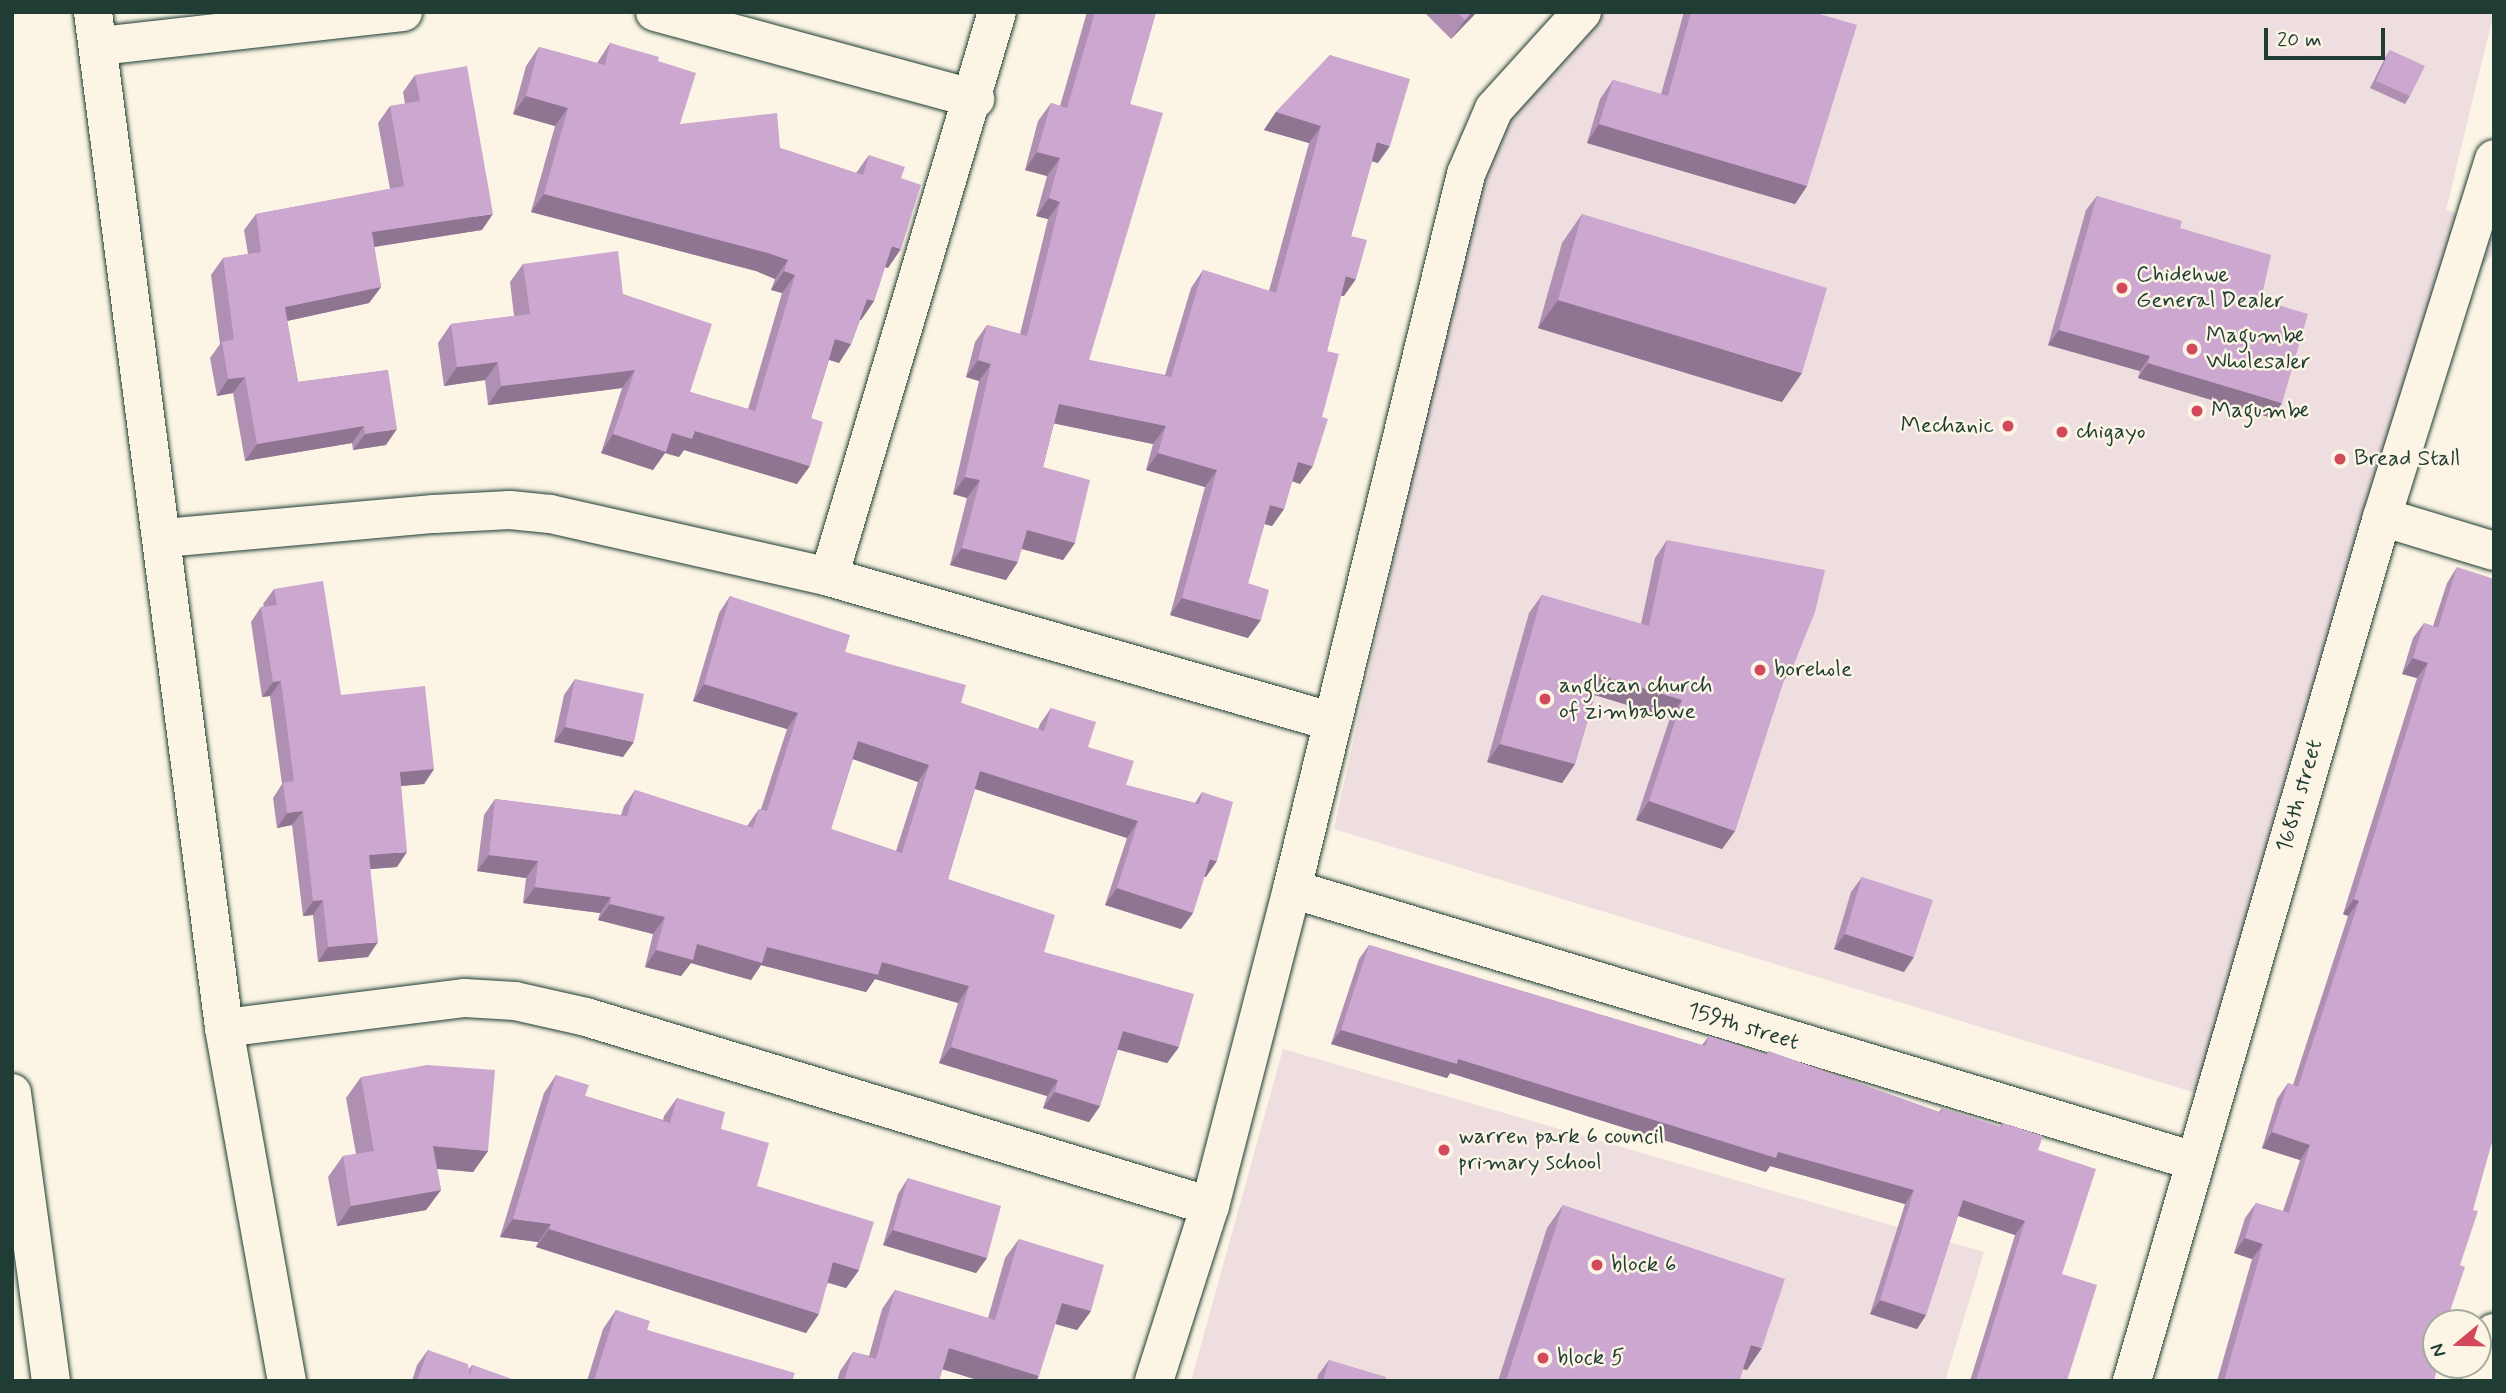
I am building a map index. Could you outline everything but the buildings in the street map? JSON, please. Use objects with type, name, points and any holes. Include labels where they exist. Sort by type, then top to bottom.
[{"type":"main road","points":[[287,1381],[225,1028],[97,29],[403,12]]},
{"type":"main road","points":[[655,12],[975,99]]},
{"type":"main road","points":[[829,577],[975,99],[998,12]]},
{"type":"main road","points":[[1154,1381],[1210,1206],[1292,889],[1330,721],[1474,147],[1503,96],[1582,12]]},
{"type":"main road","name":"168th street","points":[[2132,1381],[2382,517],[2484,216],[2494,159]]},
{"type":"main road","points":[[164,538],[510,510],[601,523],[829,577],[1330,721]]},
{"type":"main road","points":[[2382,517],[2494,551]]},
{"type":"main road","name":"159th street","points":[[1292,889],[2194,1161]]},
{"type":"main road","points":[[225,1028],[466,998],[515,1001],[586,1017],[1210,1206]]},
{"type":"main road","points":[[12,1093],[51,1381]]},
{"type":"main road","points":[[2480,1381],[2494,1333]]},
{"type":"shaded area","points":[[1592,12],[2494,12],[2446,210],[2494,227],[2494,251],[2429,336],[2209,1097],[1334,829],[1490,123]]},
{"type":"shaded area","name":"warren park 6 council primary school","points":[[1283,1049],[1984,1252],[1945,1381],[1191,1381]]},
{"type":"place","name":"Chidehwe General Dealer","points":[[2122,288]]},
{"type":"place","name":"Magumbe Wholesaler","points":[[2192,349]]},
{"type":"place","name":"Magumbe","points":[[2197,411]]},
{"type":"place","name":"Mechanic","points":[[2008,426]]},
{"type":"place","name":"chigayo","points":[[2062,432]]},
{"type":"place","name":"Bread Stall","points":[[2340,459]]},
{"type":"place","name":"borehole","points":[[1760,670]]},
{"type":"place","name":"anglican church of zimbabwe","points":[[1545,699]]},
{"type":"place","name":"warren park 6 council primary school","points":[[1444,1150]]},
{"type":"place","name":"block 6","points":[[1597,1265]]},
{"type":"place","name":"block 5","points":[[1543,1358]]}]
